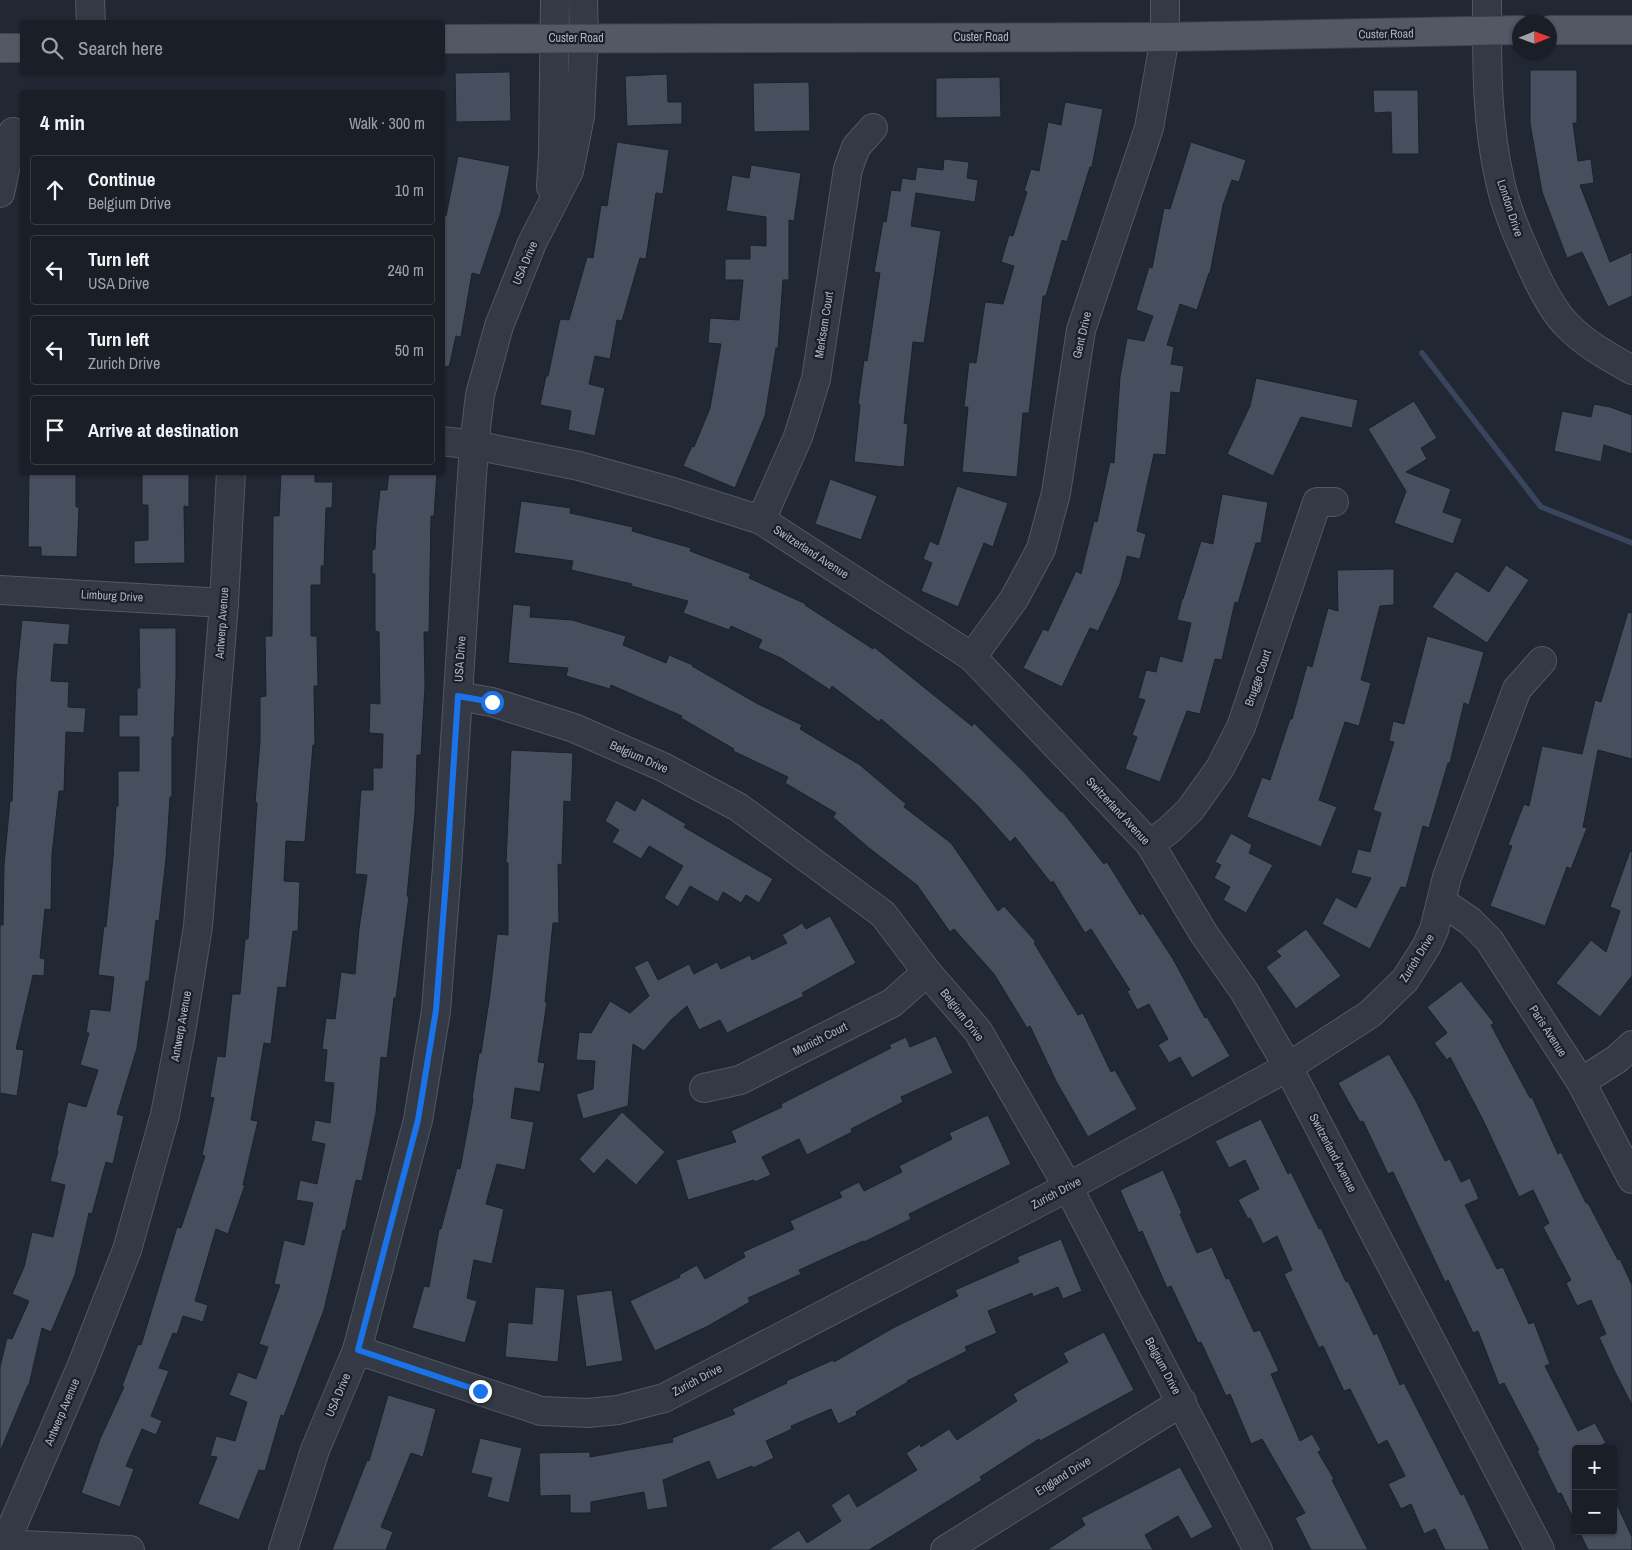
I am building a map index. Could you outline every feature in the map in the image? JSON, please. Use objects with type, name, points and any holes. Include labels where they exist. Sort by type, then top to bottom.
[{"type":"main road","name":"Custer Road","points":[[445,39],[1165,37],[1512,30]]},
{"type":"main road","points":[[1557,30],[1632,30]]},
{"type":"main road","points":[[0,48],[20,48]]},
{"type":"street","points":[[90,0],[91,20]]},
{"type":"street","name":"USA Drive","points":[[550,209],[553,154],[555,0]]},
{"type":"street","name":"USA Drive","points":[[283,1550],[315,1450],[358,1350],[418,1120],[436,1010],[474,445],[480,395],[499,326],[532,243],[569,171],[580,116],[584,38],[583,0]]},
{"type":"street","name":"Gent Drive","points":[[972,657],[1014,599],[1041,549],[1056,493],[1081,330],[1149,128],[1165,37],[1165,0]]},
{"type":"street","name":"London Drive","points":[[1487,0],[1487,85],[1491,132],[1500,182],[1515,230],[1540,285],[1566,324],[1598,350],[1632,370]]},
{"type":"street","name":"Merksem Court","points":[[761,520],[798,437],[816,379],[848,169],[856,147],[873,128]]},
{"type":"street","points":[[0,193],[13,132]]},
{"type":"street","name":"Switzerland Avenue","points":[[445,441],[474,445],[579,466],[673,492],[761,520],[972,657],[1150,844],[1204,934],[1244,991],[1288,1067],[1540,1550]]},
{"type":"street","name":"Antwerp Avenue","points":[[2,1546],[26,1496],[82,1365],[127,1250],[165,1115],[198,926],[224,603],[231,475]]},
{"type":"street","name":"Brugge Court","points":[[1150,844],[1169,830],[1190,810],[1220,768],[1241,727],[1317,502],[1334,502]]},
{"type":"street","name":"Limburg Drive","points":[[0,590],[224,603]]},
{"type":"street","name":"Zurich Drive","points":[[358,1350],[541,1411],[588,1413],[618,1410],[664,1398],[1068,1187],[1288,1067],[1370,1014],[1405,980],[1426,947],[1434,930],[1442,902],[1446,877],[1518,689],[1542,661]]},
{"type":"street","name":"Belgium Drive","points":[[458,696],[492,702],[574,728],[663,767],[738,807],[883,914],[927,972],[978,1031],[1068,1187],[1258,1550]]},
{"type":"street","name":"Paris Avenue","points":[[1442,902],[1470,921],[1489,940],[1581,1082],[1632,1179]]},
{"type":"street","name":"Munich Court","points":[[704,1088],[740,1080],[892,1003],[927,972]]},
{"type":"street","points":[[1581,1082],[1617,1059],[1632,1045]]},
{"type":"street","name":"England Drive","points":[[945,1550],[1182,1402]]},
{"type":"street","points":[[2,1546],[130,1550]]},
{"type":"building","points":[[1530,70],[1577,70],[1577,123],[1573,123],[1578,161],[1591,159],[1594,183],[1580,185],[1610,262],[1632,252],[1632,296],[1608,307],[1582,252],[1567,258],[1542,192],[1530,123]]},
{"type":"building","points":[[510,72],[511,121],[456,122],[455,73]]},
{"type":"building","points":[[667,74],[668,102],[682,102],[682,124],[627,126],[625,76]]},
{"type":"building","points":[[1000,77],[1001,117],[936,118],[936,78]]},
{"type":"building","points":[[809,82],[810,131],[754,132],[753,83]]},
{"type":"building","points":[[1373,90],[1418,90],[1419,154],[1392,154],[1391,112],[1374,113]]},
{"type":"building","points":[[1065,102],[1103,109],[1092,167],[1090,167],[1067,242],[1062,240],[1046,296],[1043,296],[1029,413],[1023,413],[1017,477],[962,472],[968,407],[964,407],[969,362],[976,363],[985,302],[1003,304],[1014,266],[1001,262],[1009,235],[1013,236],[1027,192],[1024,191],[1031,169],[1039,171],[1048,122],[1061,125]]},
{"type":"building","points":[[617,142],[669,150],[663,194],[656,193],[646,259],[640,258],[622,321],[617,320],[610,359],[595,356],[589,384],[605,388],[595,436],[568,430],[571,411],[540,405],[560,319],[569,320],[587,257],[593,258],[601,205],[607,206]]},
{"type":"building","points":[[1191,142],[1246,160],[1239,182],[1232,180],[1223,205],[1210,273],[1197,310],[1180,304],[1167,345],[1174,347],[1171,364],[1184,366],[1180,393],[1171,392],[1166,455],[1154,454],[1137,531],[1146,534],[1140,559],[1127,556],[1120,584],[1098,631],[1090,628],[1062,687],[1023,668],[1043,629],[1048,631],[1076,571],[1081,574],[1094,521],[1097,522],[1110,462],[1114,463],[1120,377],[1127,338],[1144,341],[1153,316],[1136,310],[1149,267],[1152,268],[1164,208],[1170,209]]},
{"type":"building","points":[[458,156],[510,166],[501,212],[480,275],[472,273],[461,337],[456,336],[449,367],[445,366],[446,216]]},
{"type":"building","points":[[944,159],[969,162],[967,178],[978,180],[975,202],[916,193],[911,226],[941,231],[924,343],[913,342],[904,423],[908,424],[904,467],[854,462],[860,405],[858,404],[864,360],[867,361],[880,273],[874,272],[883,221],[886,222],[891,190],[900,191],[902,178],[915,180],[917,167],[943,170]]},
{"type":"building","points":[[751,165],[801,173],[794,221],[789,220],[789,280],[783,280],[778,348],[776,348],[765,416],[735,488],[683,466],[692,446],[694,447],[710,408],[721,344],[708,343],[710,318],[739,320],[743,280],[725,280],[725,259],[750,259],[750,245],[766,246],[766,217],[726,211],[732,175],[749,178]]},
{"type":"building","points":[[1256,378],[1358,400],[1352,428],[1301,417],[1273,476],[1227,454],[1250,406]]},
{"type":"building","points":[[1414,401],[1437,438],[1421,448],[1427,459],[1406,472],[1451,489],[1443,512],[1462,519],[1453,544],[1394,523],[1406,491],[1368,429]]},
{"type":"building","points":[[1594,404],[1610,407],[1632,415],[1632,454],[1604,445],[1601,462],[1554,451],[1562,411],[1591,417]]},
{"type":"building","points":[[29,475],[76,475],[76,507],[79,507],[77,557],[41,556],[41,547],[28,547]]},
{"type":"building","points":[[142,475],[189,475],[189,507],[184,506],[185,563],[134,564],[134,541],[148,540],[148,505],[142,505]]},
{"type":"building","points":[[281,475],[315,475],[315,482],[333,482],[332,508],[326,508],[324,566],[321,566],[321,585],[311,585],[311,636],[317,636],[318,686],[314,686],[315,745],[313,745],[305,842],[286,841],[284,881],[300,882],[298,931],[293,931],[286,988],[278,987],[271,1044],[264,1043],[251,1120],[258,1121],[243,1185],[245,1185],[228,1234],[216,1229],[195,1301],[208,1305],[203,1322],[183,1316],[177,1334],[173,1333],[159,1368],[169,1371],[151,1416],[162,1421],[156,1435],[142,1429],[126,1466],[134,1469],[120,1507],[81,1493],[100,1439],[124,1387],[122,1386],[138,1344],[141,1345],[177,1227],[181,1228],[205,1156],[202,1155],[214,1098],[210,1097],[217,1056],[225,1057],[232,994],[240,994],[245,939],[248,939],[257,803],[255,802],[260,742],[260,697],[266,696],[265,636],[272,636],[273,516],[279,516]]},
{"type":"building","points":[[389,475],[437,475],[434,516],[431,516],[429,632],[424,632],[425,686],[421,755],[417,755],[415,813],[407,896],[409,896],[396,998],[394,998],[387,1058],[381,1057],[376,1113],[362,1181],[356,1180],[345,1231],[343,1230],[324,1310],[284,1416],[281,1415],[265,1471],[259,1470],[239,1520],[198,1504],[217,1457],[210,1456],[216,1436],[235,1441],[247,1402],[229,1395],[238,1372],[256,1379],[268,1347],[259,1344],[280,1285],[274,1284],[284,1240],[304,1245],[313,1203],[296,1200],[300,1180],[317,1184],[325,1144],[311,1141],[315,1120],[330,1123],[334,1083],[324,1082],[327,1050],[322,1049],[326,1018],[335,1019],[341,972],[355,974],[367,875],[355,874],[361,790],[373,790],[373,768],[382,768],[383,734],[369,733],[370,703],[380,704],[379,632],[375,631],[375,574],[372,574],[372,550],[375,549],[380,490],[387,490]]},
{"type":"building","points":[[830,479],[877,496],[861,540],[815,524]]},
{"type":"building","points":[[957,486],[1008,503],[993,547],[984,543],[958,607],[921,591],[932,563],[923,559],[930,541],[938,545]]},
{"type":"building","points":[[1222,494],[1268,502],[1261,543],[1256,543],[1238,603],[1235,602],[1222,660],[1215,659],[1200,714],[1187,711],[1160,782],[1125,769],[1137,737],[1132,735],[1145,700],[1138,698],[1146,670],[1156,672],[1160,656],[1182,662],[1191,623],[1177,620],[1182,599],[1201,541],[1213,544]]},
{"type":"building","points":[[521,501],[571,508],[570,513],[633,527],[632,531],[691,548],[690,551],[751,574],[749,578],[806,604],[873,649],[874,647],[972,726],[974,723],[1062,811],[1104,864],[1107,862],[1140,915],[1143,913],[1173,959],[1205,1018],[1207,1017],[1230,1056],[1192,1078],[1180,1057],[1169,1063],[1158,1045],[1168,1039],[1149,1004],[1137,1010],[1127,991],[1130,990],[1091,929],[1085,933],[1053,881],[1051,883],[1015,837],[1010,842],[978,806],[936,766],[881,719],[879,722],[832,686],[830,690],[781,658],[758,648],[762,640],[731,626],[729,630],[683,613],[688,601],[631,586],[632,584],[571,570],[573,561],[514,553]]},
{"type":"building","points":[[1506,565],[1529,580],[1487,643],[1432,607],[1456,571],[1489,592]]},
{"type":"building","points":[[1394,569],[1394,605],[1380,606],[1361,680],[1371,683],[1359,726],[1345,722],[1319,800],[1337,807],[1321,847],[1247,817],[1262,777],[1270,780],[1290,719],[1292,719],[1307,665],[1312,667],[1328,608],[1338,611],[1337,570]]},
{"type":"building","points":[[513,604],[531,606],[530,617],[572,620],[626,636],[623,645],[666,663],[669,655],[693,665],[758,704],[802,725],[800,729],[860,765],[906,804],[904,807],[951,843],[998,911],[1004,906],[1036,942],[1034,943],[1078,1015],[1083,1013],[1111,1072],[1115,1070],[1137,1109],[1088,1137],[1056,1081],[1030,1026],[1027,1028],[994,974],[954,929],[950,932],[917,885],[833,817],[836,813],[785,783],[788,777],[733,751],[734,749],[681,718],[682,716],[611,685],[610,689],[566,676],[568,668],[508,663]]},
{"type":"building","points":[[1628,612],[1632,613],[1632,759],[1598,750],[1583,827],[1587,828],[1571,869],[1567,867],[1545,926],[1490,906],[1512,846],[1508,845],[1524,804],[1529,806],[1542,746],[1582,754],[1595,700],[1601,702]]},
{"type":"building","points":[[22,620],[70,624],[68,645],[54,644],[51,681],[69,682],[68,707],[86,708],[84,733],[66,732],[64,791],[59,791],[52,854],[51,910],[45,909],[40,958],[45,959],[44,976],[33,975],[16,1049],[24,1050],[17,1096],[0,1093],[0,925],[3,925],[4,865],[10,801],[12,801],[16,679]]},
{"type":"building","points":[[139,628],[176,628],[172,797],[170,797],[159,921],[156,920],[149,981],[146,981],[137,1048],[117,1114],[124,1116],[113,1164],[106,1162],[92,1214],[89,1213],[75,1275],[51,1332],[42,1328],[29,1385],[0,1452],[0,1367],[7,1338],[12,1339],[29,1301],[12,1294],[24,1267],[32,1232],[53,1237],[65,1185],[50,1181],[68,1102],[86,1107],[98,1070],[80,1065],[89,1033],[86,1033],[90,1009],[110,1011],[114,977],[98,975],[104,926],[106,927],[113,858],[116,806],[118,806],[118,771],[139,771],[139,737],[119,737],[119,715],[137,715],[137,688],[140,688]]},
{"type":"building","points":[[1427,636],[1484,652],[1469,705],[1464,703],[1450,763],[1448,763],[1429,828],[1423,826],[1406,888],[1401,887],[1370,949],[1322,924],[1336,897],[1356,908],[1371,878],[1351,873],[1358,849],[1370,852],[1381,813],[1373,810],[1394,742],[1389,741],[1393,721],[1404,724]]},
{"type":"building","points":[[511,750],[573,753],[571,802],[564,801],[562,865],[558,864],[559,923],[553,923],[545,1002],[547,1002],[538,1062],[545,1063],[540,1092],[515,1088],[511,1118],[534,1122],[525,1170],[497,1164],[486,1204],[504,1209],[492,1264],[474,1260],[467,1298],[477,1301],[465,1343],[412,1328],[424,1286],[429,1287],[439,1229],[441,1229],[457,1168],[460,1169],[473,1099],[479,1053],[481,1053],[497,934],[508,935],[508,863],[506,863]]},
{"type":"building","points":[[642,798],[686,824],[684,827],[773,879],[759,903],[746,895],[741,903],[723,892],[718,902],[690,886],[678,907],[664,898],[683,866],[649,846],[641,859],[612,842],[619,830],[605,821],[616,800],[635,811]]},
{"type":"building","points":[[1231,833],[1252,845],[1249,853],[1273,865],[1246,913],[1223,900],[1230,887],[1214,878],[1221,865],[1215,862]]},
{"type":"building","points":[[1630,851],[1632,851],[1632,976],[1600,1017],[1556,983],[1591,940],[1606,952],[1620,911],[1610,907]]},
{"type":"building","points":[[830,916],[856,963],[802,993],[804,996],[727,1033],[720,1020],[699,1030],[687,1006],[671,1020],[644,1051],[633,1044],[628,1106],[583,1119],[576,1094],[593,1089],[595,1061],[576,1060],[579,1032],[591,1033],[610,1001],[630,1013],[649,996],[634,967],[648,960],[658,980],[689,964],[694,974],[717,962],[721,969],[750,955],[752,960],[787,943],[782,935],[802,923],[806,929]]},
{"type":"building","points":[[1306,929],[1341,976],[1296,1009],[1266,967],[1281,956],[1276,951]]},
{"type":"building","points":[[1461,981],[1494,1023],[1491,1025],[1530,1098],[1532,1097],[1558,1154],[1561,1152],[1586,1203],[1588,1203],[1618,1260],[1620,1259],[1632,1285],[1632,1405],[1599,1337],[1606,1334],[1591,1300],[1577,1306],[1566,1283],[1571,1280],[1543,1227],[1549,1223],[1533,1190],[1519,1197],[1483,1120],[1450,1057],[1447,1060],[1434,1043],[1447,1033],[1427,1007]]},
{"type":"building","points":[[936,1036],[953,1073],[901,1097],[903,1102],[851,1129],[852,1132],[807,1155],[799,1139],[762,1157],[771,1175],[755,1182],[754,1180],[688,1200],[676,1160],[736,1142],[731,1131],[782,1107],[781,1104],[891,1048],[889,1045],[906,1037],[910,1047]]},
{"type":"building","points":[[1389,1054],[1416,1101],[1445,1161],[1450,1159],[1461,1182],[1470,1178],[1479,1199],[1465,1205],[1497,1269],[1503,1267],[1529,1324],[1534,1322],[1550,1364],[1545,1366],[1578,1431],[1595,1423],[1606,1443],[1602,1445],[1572,1445],[1572,1516],[1561,1493],[1558,1494],[1537,1451],[1539,1450],[1504,1383],[1499,1385],[1478,1331],[1473,1333],[1448,1280],[1445,1282],[1393,1172],[1388,1174],[1363,1121],[1360,1122],[1338,1083]]},
{"type":"building","points":[[622,1112],[665,1152],[636,1185],[607,1159],[594,1174],[579,1159]]},
{"type":"building","points":[[988,1115],[1011,1164],[909,1214],[911,1219],[799,1270],[801,1274],[748,1298],[750,1302],[708,1326],[655,1351],[630,1301],[680,1277],[679,1275],[697,1265],[705,1279],[745,1257],[743,1252],[794,1229],[790,1221],[842,1197],[839,1192],[859,1182],[864,1191],[902,1172],[899,1166],[952,1139],[949,1133]]},
{"type":"building","points":[[1261,1119],[1288,1174],[1291,1172],[1319,1229],[1321,1228],[1346,1282],[1348,1281],[1374,1335],[1377,1333],[1400,1385],[1404,1383],[1461,1495],[1464,1494],[1490,1550],[1445,1550],[1435,1529],[1424,1534],[1411,1504],[1401,1509],[1388,1484],[1405,1476],[1387,1440],[1378,1445],[1350,1389],[1344,1391],[1323,1346],[1319,1348],[1284,1274],[1292,1270],[1277,1236],[1263,1244],[1250,1218],[1248,1219],[1238,1200],[1259,1189],[1245,1160],[1229,1168],[1215,1141]]},
{"type":"building","points":[[1163,1170],[1197,1253],[1212,1247],[1226,1279],[1229,1278],[1254,1332],[1260,1330],[1279,1371],[1271,1374],[1300,1441],[1312,1434],[1321,1450],[1318,1452],[1334,1479],[1332,1480],[1368,1550],[1311,1550],[1295,1518],[1305,1513],[1262,1439],[1251,1444],[1230,1394],[1226,1396],[1201,1342],[1198,1343],[1171,1286],[1167,1288],[1142,1231],[1139,1233],[1120,1190]]},
{"type":"building","points":[[1061,1239],[1082,1291],[1063,1299],[1058,1287],[1033,1297],[1032,1293],[988,1311],[997,1333],[965,1347],[967,1351],[907,1381],[856,1412],[857,1415],[838,1424],[831,1409],[791,1426],[792,1429],[766,1441],[774,1458],[753,1468],[752,1466],[717,1480],[709,1461],[663,1480],[668,1507],[647,1510],[644,1492],[591,1502],[591,1513],[570,1513],[570,1495],[540,1496],[539,1453],[590,1452],[590,1457],[673,1442],[672,1438],[735,1414],[732,1409],[787,1383],[786,1381],[833,1360],[834,1362],[893,1328],[958,1296],[955,1290],[1019,1262],[1017,1257]]},
{"type":"building","points":[[535,1287],[565,1289],[558,1362],[505,1357],[508,1322],[532,1324]]},
{"type":"building","points":[[612,1290],[623,1361],[586,1367],[576,1295]]},
{"type":"building","points":[[1104,1332],[1134,1390],[1040,1441],[1039,1439],[980,1477],[982,1480],[869,1550],[768,1550],[799,1530],[807,1543],[841,1521],[831,1505],[849,1493],[857,1507],[917,1470],[906,1453],[920,1444],[921,1447],[949,1429],[957,1440],[1017,1401],[1013,1394],[1068,1362],[1063,1353]]},
{"type":"building","points":[[388,1395],[436,1409],[423,1457],[411,1453],[381,1527],[393,1532],[386,1550],[332,1550],[367,1460],[369,1461]]},
{"type":"building","points":[[480,1438],[522,1448],[509,1503],[487,1497],[492,1478],[471,1473]]},
{"type":"building","points":[[1180,1467],[1213,1527],[1191,1539],[1178,1516],[1145,1535],[1153,1550],[1047,1550],[1085,1525],[1081,1518]]},
{"type":"building","points":[[1617,1505],[1632,1537],[1632,1550],[1588,1550],[1581,1535],[1617,1535]]},
{"type":"waterway","points":[[1422,353],[1541,507],[1632,543]]},
{"type":"route","points":[[480,1391],[358,1350],[418,1120],[436,1010],[458,696],[492,702]]}]
